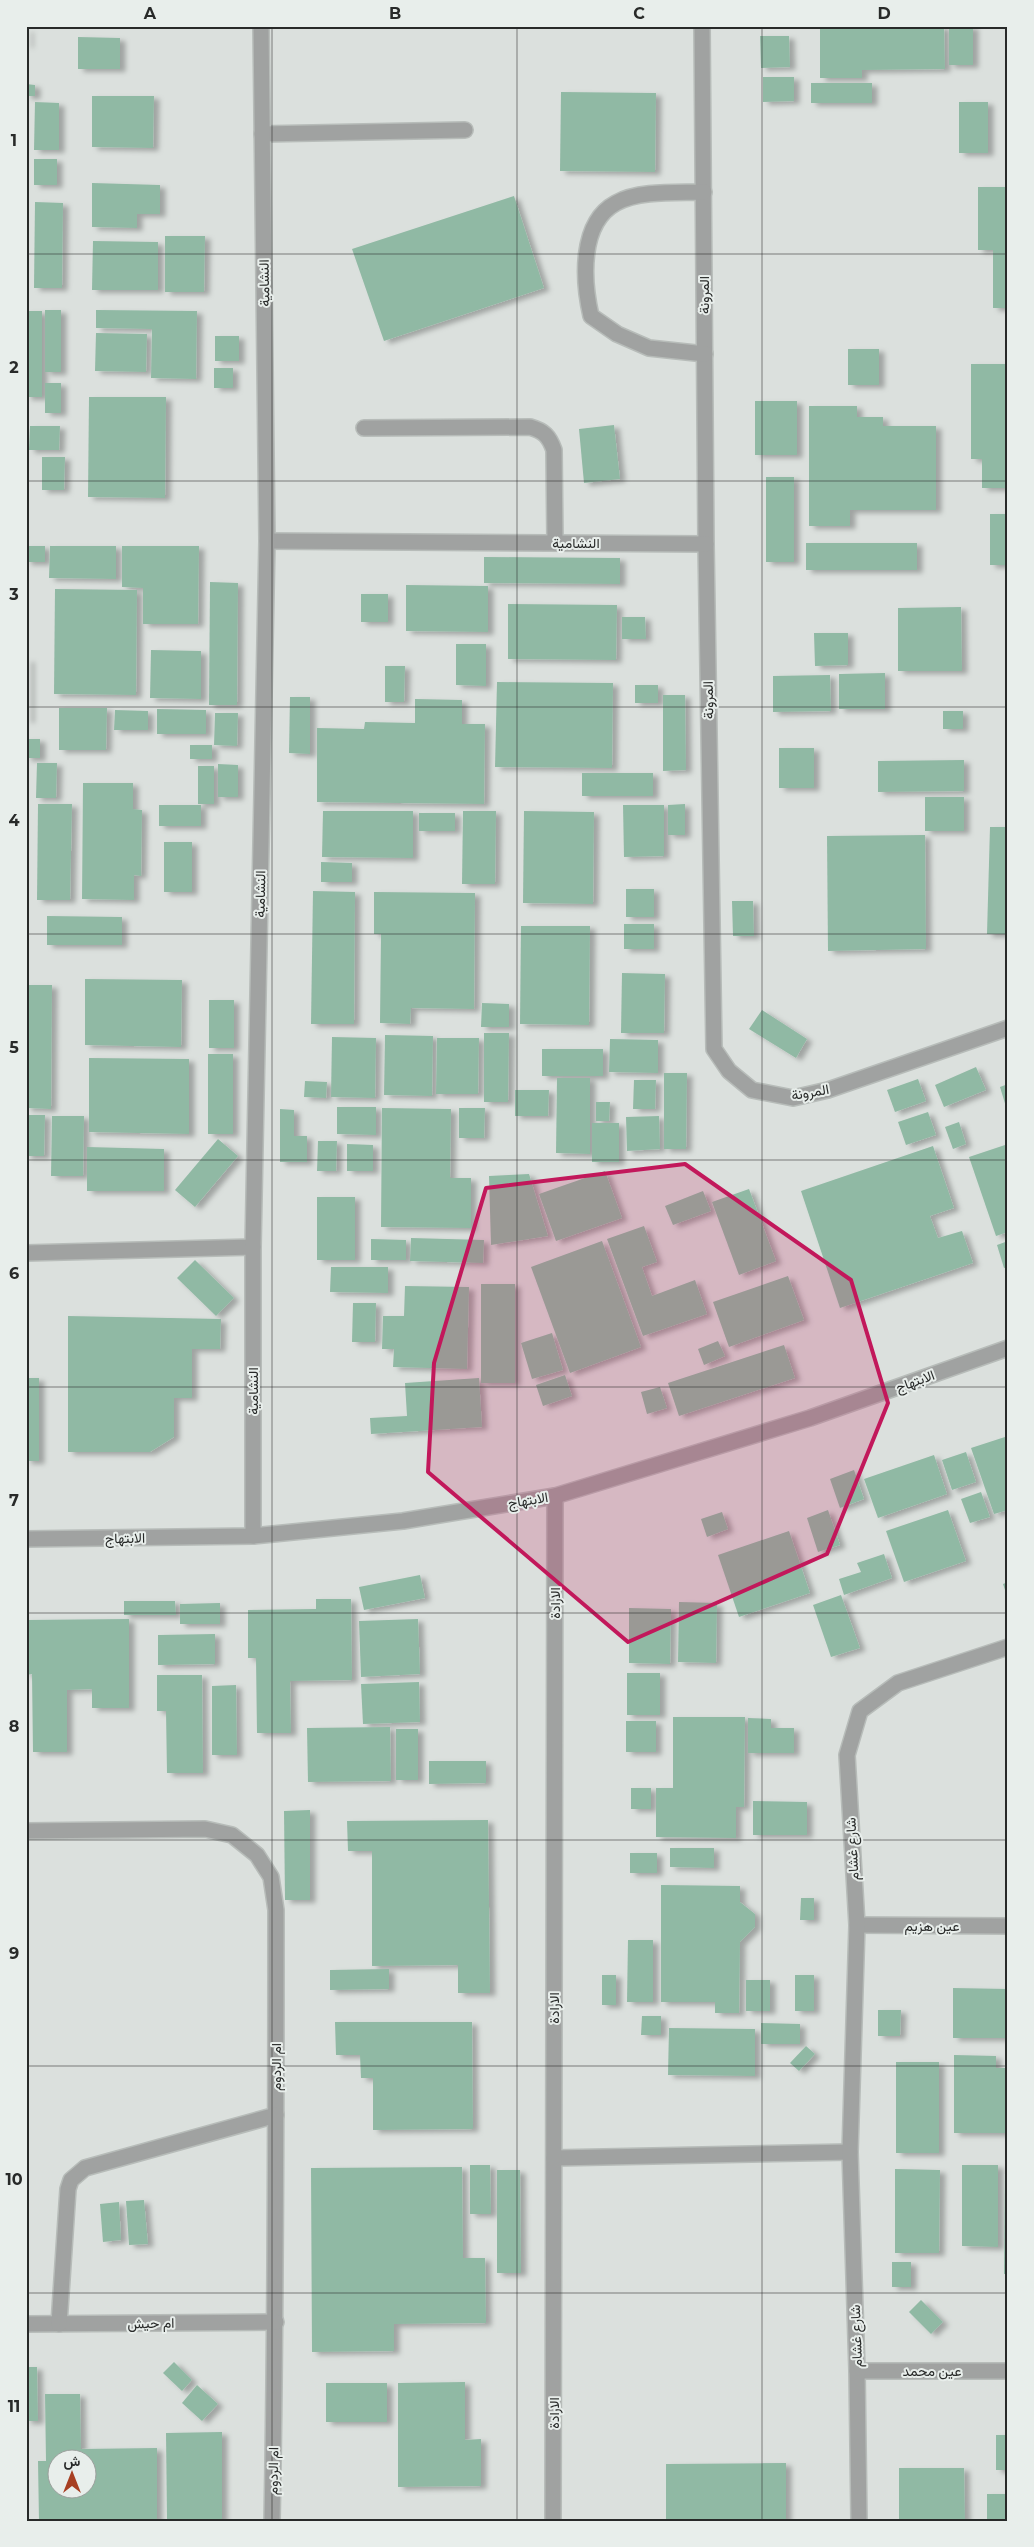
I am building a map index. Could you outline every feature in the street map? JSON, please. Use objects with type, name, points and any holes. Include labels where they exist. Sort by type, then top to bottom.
[{"type":"street","name":"النشامية","points":[[253,1536],[253,1247],[267,540],[261,26]]},
{"type":"street","name":"المرونة","points":[[702,26],[706,544],[714,1049],[729,1071],[752,1090],[793,1098],[828,1090],[1008,1028]]},
{"type":"street","points":[[262,134],[465,130]]},
{"type":"street","points":[[704,192],[647,194],[616,203],[594,224],[585,261],[585,290],[591,316],[617,334],[649,348],[705,354]]},
{"type":"street","points":[[364,428],[530,427],[542,430],[550,439],[554,450],[555,543]]},
{"type":"street","name":"النشامية","points":[[267,540],[706,544]]},
{"type":"street","points":[[26,1253],[253,1247]]},
{"type":"street","name":"الابتهاج","points":[[26,1539],[253,1536],[403,1521],[555,1496],[810,1418],[1008,1348]]},
{"type":"street","name":"الارادة","points":[[553,2521],[555,1496]]},
{"type":"street","name":"شارع غشام","points":[[858,2521],[857,2370],[850,2152],[857,1925],[847,1755],[860,1711],[898,1682],[1008,1647]]},
{"type":"street","name":"ام الردوم","points":[[26,1831],[205,1829],[232,1835],[257,1855],[271,1877],[276,1910],[276,2322],[272,2521]]},
{"type":"street","name":"عين هزيم","points":[[857,1925],[1008,1926]]},
{"type":"street","points":[[59,2324],[68,2189],[77,2173],[85,2168],[276,2114]]},
{"type":"street","points":[[554,2158],[850,2152]]},
{"type":"street","name":"ام حيش","points":[[26,2324],[276,2322]]},
{"type":"street","name":"عين محمد","points":[[857,2370],[1008,2371]]},
{"type":"highlighted area","points":[[685,1164],[851,1280],[888,1403],[827,1554],[628,1642],[428,1472],[434,1363],[486,1188]]},
{"type":"building","points":[[820,26],[944,26],[945,69],[862,70],[862,78],[820,78]]},
{"type":"building","points":[[949,26],[973,26],[973,65],[949,65]]},
{"type":"building","points":[[26,29],[28,29],[28,45],[26,45]]},
{"type":"building","points":[[760,36],[789,36],[790,67],[761,68]]},
{"type":"building","points":[[78,37],[120,38],[120,69],[78,69]]},
{"type":"building","points":[[763,77],[794,77],[794,101],[763,102]]},
{"type":"building","points":[[811,83],[872,83],[872,103],[811,103]]},
{"type":"building","points":[[26,84],[35,85],[35,96],[26,96]]},
{"type":"building","points":[[561,92],[656,93],[655,172],[560,171]]},
{"type":"building","points":[[92,96],[154,96],[153,148],[92,147]]},
{"type":"building","points":[[35,102],[59,103],[59,150],[34,150]]},
{"type":"building","points":[[959,102],[988,102],[988,153],[959,153]]},
{"type":"building","points":[[34,159],[57,159],[57,185],[34,185]]},
{"type":"building","points":[[92,183],[160,185],[160,214],[137,214],[137,228],[92,227]]},
{"type":"building","points":[[978,187],[1008,187],[1008,308],[993,308],[993,250],[978,250]]},
{"type":"building","points":[[514,196],[544,288],[384,341],[352,249]]},
{"type":"building","points":[[35,202],[63,203],[62,288],[34,288]]},
{"type":"building","points":[[165,236],[205,236],[204,292],[165,292]]},
{"type":"building","points":[[93,241],[158,242],[158,290],[92,290]]},
{"type":"building","points":[[45,310],[61,310],[61,372],[45,372]]},
{"type":"building","points":[[96,310],[197,311],[196,379],[151,378],[152,329],[96,328]]},
{"type":"building","points":[[26,311],[42,311],[42,397],[26,397]]},
{"type":"building","points":[[96,333],[147,334],[146,372],[95,371]]},
{"type":"building","points":[[215,336],[239,336],[239,361],[215,361]]},
{"type":"building","points":[[848,349],[879,349],[879,385],[848,385]]},
{"type":"building","points":[[971,364],[1008,364],[1008,488],[982,488],[982,459],[971,459]]},
{"type":"building","points":[[214,368],[233,368],[233,388],[214,388]]},
{"type":"building","points":[[45,383],[61,383],[61,413],[45,413]]},
{"type":"building","points":[[89,397],[166,397],[165,498],[88,497]]},
{"type":"building","points":[[755,401],[797,401],[797,455],[755,455]]},
{"type":"building","points":[[809,406],[857,406],[857,417],[883,417],[883,426],[936,426],[936,510],[850,510],[850,526],[809,526]]},
{"type":"building","points":[[614,425],[620,479],[584,483],[579,429]]},
{"type":"building","points":[[30,426],[60,426],[59,450],[29,450]]},
{"type":"building","points":[[42,457],[65,457],[64,490],[42,490]]},
{"type":"building","points":[[766,477],[794,477],[794,562],[766,562]]},
{"type":"building","points":[[990,514],[1008,514],[1008,565],[990,565]]},
{"type":"building","points":[[806,543],[917,543],[917,570],[806,570]]},
{"type":"building","points":[[26,546],[45,546],[45,562],[26,562]]},
{"type":"building","points":[[50,546],[116,546],[116,579],[49,578]]},
{"type":"building","points":[[122,546],[199,546],[198,624],[143,624],[143,588],[122,587]]},
{"type":"building","points":[[484,557],[620,558],[620,584],[484,583]]},
{"type":"building","points":[[210,582],[238,583],[237,705],[209,705]]},
{"type":"building","points":[[406,585],[488,586],[488,632],[406,631]]},
{"type":"building","points":[[55,589],[137,590],[136,695],[54,694]]},
{"type":"building","points":[[361,594],[388,594],[388,622],[361,622]]},
{"type":"building","points":[[508,604],[617,605],[616,660],[508,659]]},
{"type":"building","points":[[961,607],[962,671],[898,671],[898,608]]},
{"type":"building","points":[[622,617],[645,617],[646,639],[622,639]]},
{"type":"building","points":[[814,633],[848,633],[848,665],[815,666]]},
{"type":"building","points":[[456,644],[486,644],[486,686],[456,685]]},
{"type":"building","points":[[151,650],[201,651],[201,699],[150,698]]},
{"type":"building","points":[[26,659],[29,659],[29,720],[26,720]]},
{"type":"building","points":[[385,666],[405,666],[404,702],[385,702]]},
{"type":"building","points":[[885,673],[885,709],[839,709],[839,674]]},
{"type":"building","points":[[830,675],[831,711],[773,712],[773,676]]},
{"type":"building","points":[[497,682],[613,683],[612,768],[495,767]]},
{"type":"building","points":[[635,685],[658,685],[658,703],[635,703]]},
{"type":"building","points":[[663,695],[685,695],[686,770],[663,771]]},
{"type":"building","points":[[290,697],[310,697],[310,754],[289,753]]},
{"type":"building","points":[[415,699],[462,700],[462,724],[485,724],[484,804],[317,802],[317,728],[364,729],[365,722],[415,723]]},
{"type":"building","points":[[59,708],[107,708],[106,750],[59,750]]},
{"type":"building","points":[[157,709],[206,710],[206,734],[157,734]]},
{"type":"building","points":[[115,710],[148,711],[148,730],[114,730]]},
{"type":"building","points":[[943,711],[963,711],[963,729],[943,729]]},
{"type":"building","points":[[215,713],[238,713],[237,746],[214,745]]},
{"type":"building","points":[[26,739],[40,739],[40,758],[26,758]]},
{"type":"building","points":[[190,745],[212,745],[212,759],[190,759]]},
{"type":"building","points":[[779,748],[814,748],[814,788],[779,788]]},
{"type":"building","points":[[964,760],[964,791],[878,792],[878,761]]},
{"type":"building","points":[[37,763],[57,763],[56,798],[36,798]]},
{"type":"building","points":[[218,764],[238,765],[238,797],[218,797]]},
{"type":"building","points":[[198,766],[214,766],[214,804],[198,804]]},
{"type":"building","points":[[582,773],[653,773],[653,796],[582,796]]},
{"type":"building","points":[[83,783],[133,783],[133,809],[142,810],[141,876],[134,875],[134,900],[82,899]]},
{"type":"building","points":[[925,797],[964,797],[964,831],[925,831]]},
{"type":"building","points":[[38,804],[72,804],[70,900],[37,900]]},
{"type":"building","points":[[685,804],[685,835],[668,835],[668,805]]},
{"type":"building","points":[[159,805],[201,805],[201,826],[159,826]]},
{"type":"building","points":[[623,805],[664,805],[664,856],[624,857]]},
{"type":"building","points":[[323,811],[413,811],[413,858],[322,857]]},
{"type":"building","points":[[463,811],[496,811],[495,884],[462,884]]},
{"type":"building","points":[[524,811],[594,812],[593,904],[523,903]]},
{"type":"building","points":[[419,813],[455,813],[455,831],[419,831]]},
{"type":"building","points":[[990,827],[1008,827],[1008,934],[987,934]]},
{"type":"building","points":[[925,835],[926,949],[828,951],[827,836]]},
{"type":"building","points":[[164,842],[192,842],[192,892],[164,892]]},
{"type":"building","points":[[321,862],[352,863],[352,882],[321,882]]},
{"type":"building","points":[[626,889],[654,889],[654,917],[626,917]]},
{"type":"building","points":[[313,891],[355,892],[354,1024],[311,1024]]},
{"type":"building","points":[[374,892],[475,893],[474,1009],[411,1008],[410,1024],[380,1023],[381,934],[374,934]]},
{"type":"building","points":[[732,901],[753,901],[754,936],[733,936]]},
{"type":"building","points":[[47,916],[122,917],[122,945],[47,945]]},
{"type":"building","points":[[624,924],[654,924],[654,949],[624,949]]},
{"type":"building","points":[[521,926],[590,926],[589,1025],[520,1024]]},
{"type":"building","points":[[622,973],[665,974],[664,1033],[621,1033]]},
{"type":"building","points":[[85,979],[182,980],[181,1047],[85,1045]]},
{"type":"building","points":[[26,985],[52,985],[51,1109],[26,1108]]},
{"type":"building","points":[[209,1000],[234,1000],[234,1048],[209,1048]]},
{"type":"building","points":[[482,1003],[509,1004],[509,1027],[481,1027]]},
{"type":"building","points":[[762,1010],[807,1039],[796,1058],[749,1029]]},
{"type":"building","points":[[484,1033],[509,1033],[508,1102],[484,1102]]},
{"type":"building","points":[[385,1035],[433,1036],[432,1096],[384,1095]]},
{"type":"building","points":[[332,1037],[376,1038],[375,1098],[331,1097]]},
{"type":"building","points":[[437,1038],[479,1038],[478,1094],[436,1094]]},
{"type":"building","points":[[610,1039],[658,1040],[658,1073],[609,1072]]},
{"type":"building","points":[[542,1049],[603,1049],[603,1076],[542,1076]]},
{"type":"building","points":[[208,1054],[233,1054],[233,1134],[208,1134]]},
{"type":"building","points":[[89,1058],[189,1059],[189,1134],[89,1132]]},
{"type":"building","points":[[976,1067],[986,1090],[944,1107],[935,1085]]},
{"type":"building","points":[[664,1073],[687,1073],[686,1149],[664,1149]]},
{"type":"building","points":[[557,1078],[590,1078],[590,1154],[556,1153]]},
{"type":"building","points":[[918,1079],[926,1101],[895,1112],[887,1090]]},
{"type":"building","points":[[634,1080],[656,1080],[655,1109],[633,1109]]},
{"type":"building","points":[[305,1081],[327,1082],[326,1098],[304,1097]]},
{"type":"building","points":[[1008,1084],[1008,1110],[1007,1110],[1000,1087]]},
{"type":"building","points":[[515,1090],[549,1090],[548,1116],[515,1116]]},
{"type":"building","points":[[596,1102],[610,1102],[609,1121],[596,1121]]},
{"type":"building","points":[[337,1107],[376,1107],[376,1135],[337,1134]]},
{"type":"building","points":[[382,1108],[451,1109],[450,1178],[471,1178],[471,1228],[381,1227]]},
{"type":"building","points":[[459,1108],[485,1108],[484,1138],[459,1138]]},
{"type":"building","points":[[280,1109],[294,1110],[294,1136],[307,1136],[307,1162],[280,1162]]},
{"type":"building","points":[[928,1112],[936,1135],[906,1145],[898,1122]]},
{"type":"building","points":[[26,1115],[45,1115],[44,1156],[26,1156]]},
{"type":"building","points":[[52,1116],[84,1116],[83,1176],[51,1176]]},
{"type":"building","points":[[659,1116],[660,1149],[627,1151],[626,1117]]},
{"type":"building","points":[[959,1122],[966,1144],[953,1149],[945,1127]]},
{"type":"building","points":[[592,1123],[619,1123],[619,1162],[592,1162]]},
{"type":"building","points":[[218,1139],[238,1156],[195,1207],[175,1190]]},
{"type":"building","points":[[318,1141],[337,1141],[336,1171],[317,1171]]},
{"type":"building","points":[[347,1144],[373,1145],[373,1171],[347,1171]]},
{"type":"building","points":[[1008,1144],[1008,1232],[996,1236],[969,1157]]},
{"type":"building","points":[[933,1146],[954,1208],[930,1216],[938,1238],[962,1231],[973,1263],[840,1308],[801,1191]]},
{"type":"building","points":[[87,1147],[164,1149],[164,1191],[87,1191]]},
{"type":"building","points":[[605,1171],[622,1218],[556,1241],[539,1194]]},
{"type":"building","points":[[529,1174],[548,1236],[491,1245],[489,1176]]},
{"type":"building","points":[[749,1189],[776,1261],[739,1275],[712,1202]]},
{"type":"building","points":[[703,1191],[711,1211],[673,1225],[665,1206]]},
{"type":"building","points":[[317,1197],[355,1197],[355,1260],[317,1260]]},
{"type":"building","points":[[644,1226],[657,1262],[642,1267],[652,1296],[695,1280],[707,1314],[643,1336],[607,1239]]},
{"type":"building","points":[[411,1238],[484,1240],[483,1263],[410,1261]]},
{"type":"building","points":[[371,1239],[406,1240],[406,1260],[371,1260]]},
{"type":"building","points":[[602,1241],[641,1347],[570,1373],[531,1267]]},
{"type":"building","points":[[1008,1241],[1008,1267],[1004,1268],[997,1245]]},
{"type":"building","points":[[195,1260],[234,1298],[216,1316],[177,1278]]},
{"type":"building","points":[[331,1267],[388,1267],[388,1293],[330,1292]]},
{"type":"building","points":[[788,1276],[804,1320],[729,1347],[713,1302]]},
{"type":"building","points":[[481,1284],[515,1284],[515,1383],[481,1383]]},
{"type":"building","points":[[405,1286],[469,1287],[467,1369],[393,1367],[394,1349],[382,1349],[383,1316],[404,1316]]},
{"type":"building","points":[[353,1303],[376,1303],[375,1342],[352,1342]]},
{"type":"building","points":[[68,1316],[221,1319],[220,1349],[192,1349],[192,1398],[174,1398],[174,1437],[150,1452],[68,1452]]},
{"type":"building","points":[[552,1333],[563,1370],[532,1379],[521,1343]]},
{"type":"building","points":[[718,1341],[725,1356],[704,1365],[698,1349]]},
{"type":"building","points":[[784,1345],[795,1378],[679,1416],[668,1383]]},
{"type":"building","points":[[565,1375],[572,1396],[543,1406],[536,1385]]},
{"type":"building","points":[[26,1378],[39,1378],[39,1461],[26,1461]]},
{"type":"building","points":[[479,1378],[482,1427],[371,1434],[370,1418],[407,1416],[405,1383]]},
{"type":"building","points":[[660,1387],[667,1408],[647,1414],[641,1392]]},
{"type":"building","points":[[1008,1436],[1008,1510],[994,1514],[971,1448]]},
{"type":"building","points":[[966,1452],[976,1482],[952,1490],[942,1460]]},
{"type":"building","points":[[934,1455],[947,1494],[878,1518],[864,1479]]},
{"type":"building","points":[[854,1470],[864,1499],[840,1508],[830,1479]]},
{"type":"building","points":[[981,1492],[990,1517],[970,1523],[961,1499]]},
{"type":"building","points":[[828,1510],[840,1545],[818,1552],[807,1518]]},
{"type":"building","points":[[948,1510],[966,1561],[904,1582],[886,1531]]},
{"type":"building","points":[[722,1512],[728,1529],[707,1537],[701,1519]]},
{"type":"building","points":[[789,1531],[810,1593],[739,1617],[718,1555]]},
{"type":"building","points":[[884,1554],[892,1578],[844,1595],[839,1579],[861,1572],[857,1563]]},
{"type":"building","points":[[420,1575],[425,1598],[364,1610],[359,1587]]},
{"type":"building","points":[[1008,1582],[1008,1596],[1007,1596],[1003,1584]]},
{"type":"building","points":[[841,1595],[860,1648],[831,1657],[813,1605]]},
{"type":"building","points":[[316,1599],[351,1599],[352,1680],[290,1681],[291,1733],[257,1733],[256,1658],[248,1658],[248,1610],[316,1609]]},
{"type":"building","points":[[124,1601],[175,1601],[176,1615],[124,1615]]},
{"type":"building","points":[[679,1602],[717,1603],[716,1663],[678,1662]]},
{"type":"building","points":[[220,1603],[220,1624],[180,1624],[180,1604]]},
{"type":"building","points":[[629,1608],[671,1609],[670,1664],[629,1663]]},
{"type":"building","points":[[129,1619],[129,1708],[92,1708],[92,1689],[67,1690],[67,1752],[33,1752],[32,1674],[26,1675],[26,1620]]},
{"type":"building","points":[[418,1619],[420,1674],[361,1677],[359,1621]]},
{"type":"building","points":[[215,1634],[215,1664],[158,1665],[158,1635]]},
{"type":"building","points":[[627,1673],[660,1673],[660,1715],[627,1715]]},
{"type":"building","points":[[157,1675],[202,1675],[203,1773],[167,1773],[166,1711],[157,1711]]},
{"type":"building","points":[[419,1682],[420,1722],[363,1724],[361,1684]]},
{"type":"building","points":[[236,1685],[237,1755],[212,1755],[212,1686]]},
{"type":"building","points":[[673,1717],[745,1717],[744,1807],[736,1807],[736,1838],[656,1837],[656,1788],[673,1788]]},
{"type":"building","points":[[748,1718],[771,1719],[771,1728],[794,1728],[794,1753],[748,1753]]},
{"type":"building","points":[[626,1721],[656,1721],[656,1752],[626,1752]]},
{"type":"building","points":[[390,1727],[391,1781],[308,1782],[307,1728]]},
{"type":"building","points":[[396,1729],[418,1729],[418,1780],[396,1780]]},
{"type":"building","points":[[429,1761],[486,1761],[486,1783],[429,1784]]},
{"type":"building","points":[[631,1788],[651,1788],[651,1809],[631,1809]]},
{"type":"building","points":[[753,1801],[807,1802],[807,1835],[753,1835]]},
{"type":"building","points":[[310,1810],[310,1900],[285,1900],[284,1811]]},
{"type":"building","points":[[488,1820],[490,1993],[458,1993],[458,1965],[372,1966],[372,1851],[348,1851],[347,1821]]},
{"type":"building","points":[[670,1848],[714,1848],[714,1868],[670,1867]]},
{"type":"building","points":[[630,1853],[657,1853],[657,1873],[630,1873]]},
{"type":"building","points":[[661,1885],[740,1886],[740,1902],[755,1914],[755,1927],[740,1942],[739,2013],[715,2013],[715,2002],[661,2002]]},
{"type":"building","points":[[801,1898],[814,1898],[814,1920],[800,1920]]},
{"type":"building","points":[[628,1940],[653,1940],[653,2002],[627,2002]]},
{"type":"building","points":[[389,1969],[389,1989],[330,1990],[330,1970]]},
{"type":"building","points":[[602,1975],[616,1975],[616,2005],[602,2005]]},
{"type":"building","points":[[795,1975],[814,1975],[814,2011],[795,2011]]},
{"type":"building","points":[[746,1980],[770,1980],[770,2011],[746,2011]]},
{"type":"building","points":[[953,1988],[1008,1989],[1008,2038],[953,2038]]},
{"type":"building","points":[[878,2010],[901,2010],[900,2036],[878,2036]]},
{"type":"building","points":[[642,2016],[661,2016],[661,2035],[641,2035]]},
{"type":"building","points":[[335,2022],[472,2022],[473,2129],[373,2130],[373,2078],[361,2078],[360,2055],[336,2055]]},
{"type":"building","points":[[761,2023],[800,2024],[800,2044],[761,2044]]},
{"type":"building","points":[[669,2028],[755,2029],[755,2076],[668,2075]]},
{"type":"building","points":[[806,2046],[815,2054],[799,2071],[790,2063]]},
{"type":"building","points":[[954,2055],[996,2056],[996,2068],[1008,2068],[1008,2133],[954,2133]]},
{"type":"building","points":[[896,2062],[939,2062],[939,2153],[896,2153]]},
{"type":"building","points":[[470,2165],[490,2165],[491,2214],[470,2214]]},
{"type":"building","points":[[962,2165],[998,2165],[998,2247],[962,2246]]},
{"type":"building","points":[[462,2167],[463,2258],[485,2258],[486,2323],[394,2324],[394,2351],[312,2352],[311,2168]]},
{"type":"building","points":[[895,2169],[940,2170],[939,2253],[895,2253]]},
{"type":"building","points":[[497,2170],[520,2170],[521,2273],[497,2273]]},
{"type":"building","points":[[1005,2171],[1008,2171],[1008,2274],[1004,2274]]},
{"type":"building","points":[[144,2200],[148,2244],[129,2245],[126,2201]]},
{"type":"building","points":[[119,2202],[121,2240],[103,2242],[100,2204]]},
{"type":"building","points":[[892,2262],[911,2262],[911,2287],[892,2287]]},
{"type":"building","points":[[921,2300],[943,2322],[931,2334],[909,2312]]},
{"type":"building","points":[[174,2362],[192,2380],[182,2391],[163,2373]]},
{"type":"building","points":[[26,2367],[37,2367],[38,2421],[26,2421]]},
{"type":"building","points":[[465,2382],[465,2440],[481,2439],[481,2486],[398,2487],[398,2383]]},
{"type":"building","points":[[326,2383],[387,2383],[387,2422],[326,2422]]},
{"type":"building","points":[[197,2385],[218,2404],[202,2421],[182,2403]]},
{"type":"building","points":[[45,2394],[80,2394],[81,2449],[157,2448],[157,2521],[39,2521],[38,2461],[46,2461]]},
{"type":"building","points":[[222,2432],[222,2521],[167,2521],[166,2433]]},
{"type":"building","points":[[996,2435],[1008,2435],[1008,2470],[996,2470]]},
{"type":"building","points":[[786,2463],[786,2521],[666,2521],[666,2464]]},
{"type":"building","points":[[899,2468],[964,2468],[965,2521],[899,2521]]},
{"type":"building","points":[[987,2494],[1008,2494],[1008,2521],[987,2521]]}]
